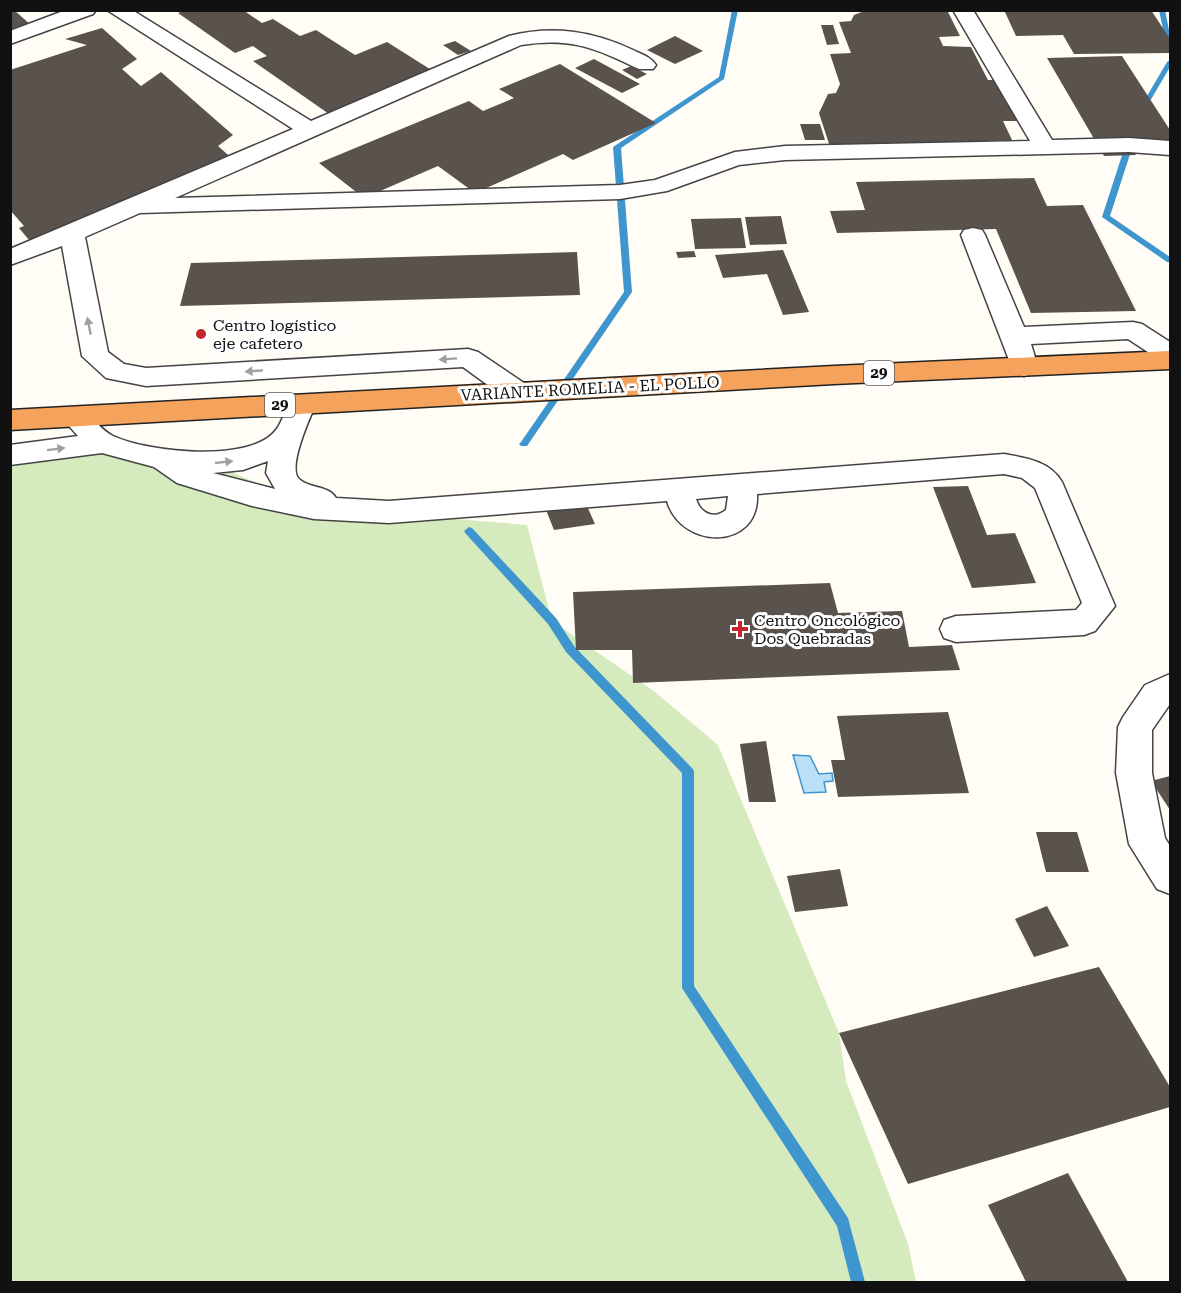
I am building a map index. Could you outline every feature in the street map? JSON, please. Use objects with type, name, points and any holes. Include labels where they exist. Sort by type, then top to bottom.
[{"type":"highway","name":"VARIANTE ROMELIA - EL POLLO","points":[[10,420],[587,388],[1170,360]]},
{"type":"street","points":[[10,38],[86,10]]},
{"type":"street","points":[[117,10],[310,130]]},
{"type":"street","points":[[963,10],[1045,147]]},
{"type":"street","points":[[10,258],[72,234],[516,40],[534,36],[571,34],[592,39],[646,65]]},
{"type":"street","points":[[135,206],[620,192],[659,186],[735,159],[785,153],[1129,145],[1170,148]]},
{"type":"street","points":[[72,234],[95,356],[116,372],[146,377],[175,376],[468,358],[517,392]]},
{"type":"street","points":[[973,235],[1015,336],[1024,367]]},
{"type":"street","points":[[1015,336],[1133,330],[1170,354]]},
{"type":"street","points":[[302,404],[287,437],[281,473],[289,487],[317,499],[389,512]]},
{"type":"street","points":[[74,416],[102,443]]},
{"type":"street","points":[[10,455],[102,443],[164,459],[210,463],[243,460],[269,450],[287,437]]},
{"type":"street","points":[[164,459],[187,476],[252,495],[314,507],[389,512],[1004,464],[1031,470],[1047,482],[1099,606],[1084,622],[956,629]]},
{"type":"street","points":[[678,489],[687,513],[697,522],[713,526],[726,525],[737,519],[743,507],[741,484]]},
{"type":"street","points":[[1170,688],[1158,695],[1135,727],[1134,773],[1148,844],[1170,877]]},
{"type":"green space","points":[[102,443],[210,463],[314,507],[527,525],[552,621],[655,692],[718,745],[839,1033],[846,1081],[908,1244],[916,1282],[11,1282],[10,465]]},
{"type":"water","points":[[793,755],[810,756],[819,774],[832,773],[833,781],[824,782],[826,792],[804,793]]},
{"type":"building","points":[[10,10],[14,10],[41,34],[10,44]]},
{"type":"building","points":[[186,10],[243,10],[262,23],[273,19],[300,36],[316,30],[355,55],[387,42],[433,71],[329,114],[253,61],[267,56],[253,46],[235,53],[178,13]]},
{"type":"building","points":[[867,10],[947,10],[960,36],[939,37],[943,46],[971,47],[988,80],[1008,80],[1029,121],[1003,121],[1012,140],[830,147],[819,113],[828,94],[836,93],[840,84],[830,54],[851,53],[839,22],[851,21],[854,15]]},
{"type":"building","points":[[1004,10],[1151,10],[1170,39],[1170,53],[1074,54],[1063,35],[1016,36]]},
{"type":"building","points":[[821,25],[833,25],[839,44],[827,45]]},
{"type":"building","points":[[102,28],[137,59],[122,69],[141,86],[161,72],[233,135],[218,146],[236,162],[29,240],[19,228],[24,226],[10,210],[10,70],[87,45],[65,39]]},
{"type":"building","points":[[675,36],[703,51],[675,64],[647,50]]},
{"type":"building","points":[[455,41],[471,51],[458,55],[443,45]]},
{"type":"building","points":[[1122,56],[1170,130],[1170,146],[1131,147],[1136,155],[1104,156],[1047,58]]},
{"type":"building","points":[[594,59],[640,84],[622,93],[575,68]]},
{"type":"building","points":[[560,64],[656,123],[573,160],[563,154],[475,193],[438,166],[364,198],[319,163],[469,101],[483,111],[514,98],[499,89]]},
{"type":"building","points":[[631,66],[647,74],[637,79],[622,70]]},
{"type":"building","points":[[800,124],[820,124],[825,140],[805,140]]},
{"type":"building","points":[[1034,178],[1047,206],[1083,205],[1136,311],[1031,313],[996,229],[837,233],[830,211],[865,210],[856,182]]},
{"type":"building","points":[[781,216],[787,244],[750,245],[745,217]]},
{"type":"building","points":[[741,218],[746,248],[695,249],[691,219]]},
{"type":"building","points":[[783,250],[809,312],[783,315],[767,274],[723,278],[715,255]]},
{"type":"building","points":[[694,251],[696,257],[678,258],[676,252]]},
{"type":"building","points":[[577,252],[580,295],[180,306],[191,263]]},
{"type":"building","points":[[968,486],[987,535],[1015,533],[1036,583],[972,588],[933,487]]},
{"type":"building","points":[[586,504],[595,524],[554,530],[546,510]]},
{"type":"building","name":"Centro Oncológico Dos Quebradas","points":[[830,583],[838,613],[902,611],[909,647],[952,645],[960,670],[633,683],[632,650],[576,650],[573,592]]},
{"type":"building","points":[[948,712],[969,793],[838,797],[831,760],[845,760],[837,716]]},
{"type":"building","points":[[766,741],[776,802],[749,802],[740,744]]},
{"type":"building","points":[[1170,776],[1170,810],[1151,781]]},
{"type":"building","points":[[1036,832],[1077,832],[1089,872],[1046,872]]},
{"type":"building","points":[[840,869],[848,906],[795,912],[787,876]]},
{"type":"building","points":[[1047,906],[1069,946],[1034,957],[1015,919]]},
{"type":"building","points":[[1099,967],[1170,1087],[1170,1107],[908,1184],[839,1033]]},
{"type":"building","points":[[1068,1173],[1128,1282],[1026,1282],[988,1205]]},
{"type":"waterway","points":[[524,444],[628,292],[617,147],[722,78],[735,10]]},
{"type":"waterway","points":[[1162,10],[1170,48]]},
{"type":"waterway","points":[[1143,108],[1170,62]]},
{"type":"waterway","points":[[1130,142],[1106,217],[1170,260]]},
{"type":"waterway","points":[[469,531],[552,621],[570,649],[688,771],[688,988],[843,1223],[858,1282]]},
{"type":"place","name":"Centro logístico eje cafetero","points":[[201,334]]},
{"type":"place","name":"Centro Oncológico Dos Quebradas","points":[[740,629]]}]
